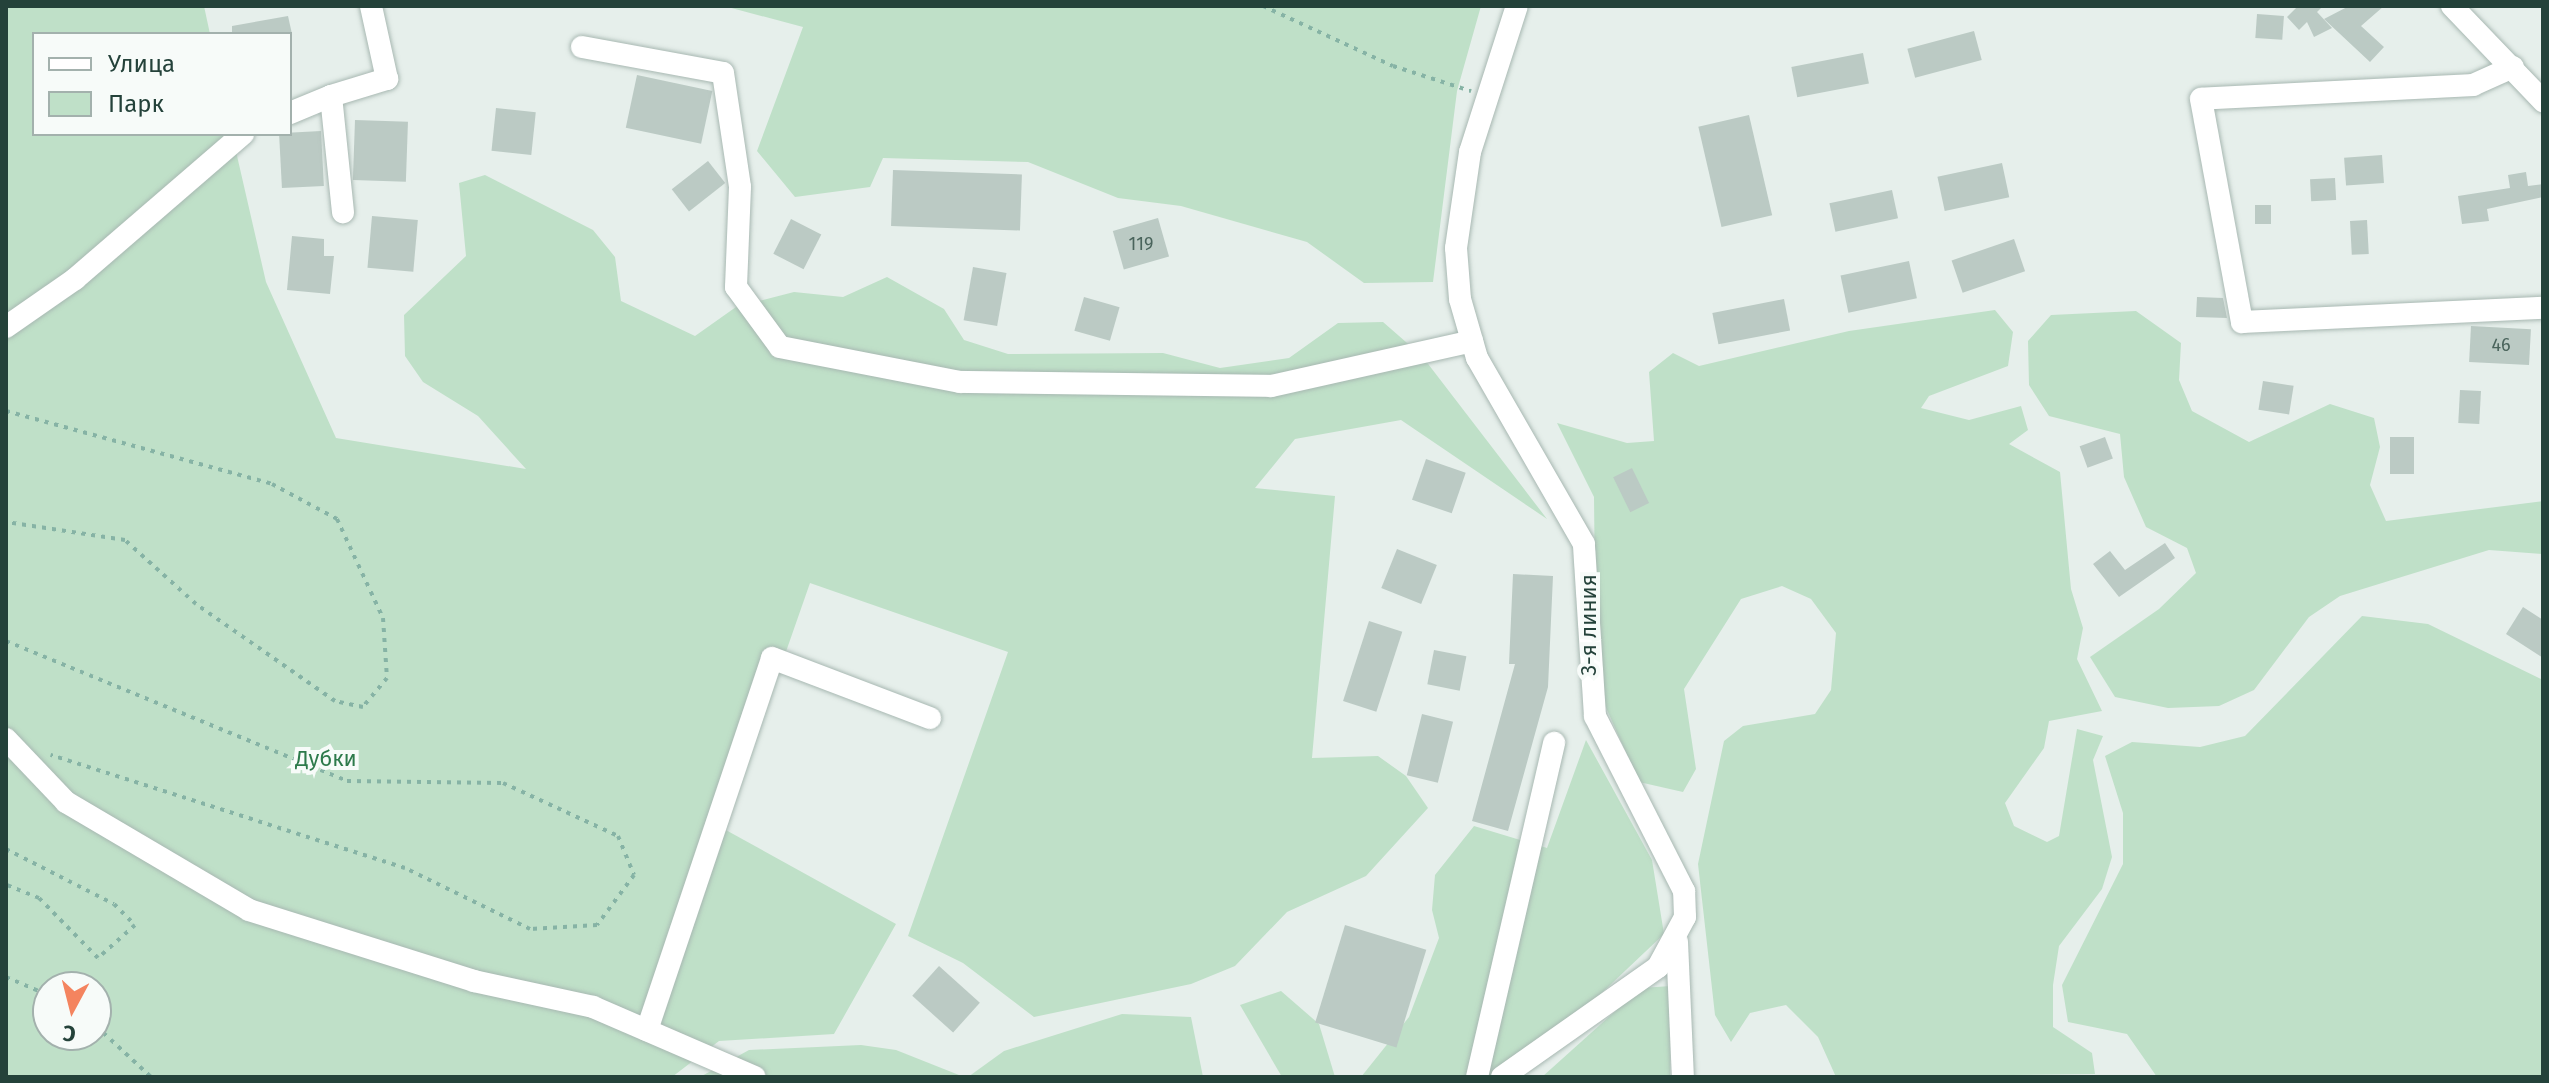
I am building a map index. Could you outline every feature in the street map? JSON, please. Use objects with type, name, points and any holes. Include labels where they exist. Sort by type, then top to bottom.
[{"type":"street","points":[[292,112],[331,96],[387,79],[371,6]]},
{"type":"street","name":"3-я линия","points":[[1517,6],[1484,95],[1456,248],[1472,341],[1584,544],[1595,716],[1684,891],[1677,942],[1683,1077]]},
{"type":"street","points":[[2452,6],[2543,101]]},
{"type":"street","points":[[582,47],[723,73],[740,187],[736,287],[780,347],[960,382],[1271,386],[1472,341]]},
{"type":"street","points":[[2513,67],[2473,85],[2201,99],[2242,322],[2543,308]]},
{"type":"street","points":[[331,96],[343,212]]},
{"type":"street","points":[[6,327],[75,279],[241,136]]},
{"type":"street","points":[[647,1030],[772,658],[930,718]]},
{"type":"street","points":[[7,741],[66,802],[249,910],[474,981],[593,1007],[755,1077]]},
{"type":"street","points":[[1477,1077],[1554,743]]},
{"type":"street","points":[[1502,1077],[1658,967],[1677,942]]},
{"type":"path","points":[[1263,6],[1393,66],[1484,95]]},
{"type":"path","points":[[6,411],[272,484],[337,519],[383,618],[387,678],[363,707],[335,701],[196,604],[125,540],[6,522]]},
{"type":"path","points":[[6,641],[347,781],[503,783],[618,836],[634,875],[597,925],[530,929],[405,868],[7,741]]},
{"type":"path","points":[[6,849],[114,904],[135,925],[98,958],[39,898],[6,885]]},
{"type":"path","points":[[6,977],[32,988]]},
{"type":"path","points":[[112,1041],[151,1077]]},
{"type":"green space","name":"Дубки","points":[[6,6],[204,6],[210,32],[32,32],[32,136],[232,136],[266,282],[336,438],[526,469],[478,416],[423,382],[405,356],[404,315],[466,256],[459,183],[485,175],[593,230],[615,257],[621,301],[695,336],[736,307],[794,292],[843,297],[887,277],[944,309],[964,340],[1008,354],[1163,353],[1220,368],[1289,358],[1338,323],[1383,322],[1422,356],[1547,519],[1401,420],[1295,439],[1255,488],[1335,496],[1312,758],[1378,756],[1406,776],[1428,808],[1366,876],[1287,912],[1235,966],[1191,984],[1034,1017],[963,963],[908,936],[1008,652],[810,583],[724,829],[896,924],[834,1034],[719,1041],[672,1077],[6,1077]]},
{"type":"green space","points":[[724,6],[1481,6],[1457,91],[1433,282],[1364,283],[1307,242],[1181,206],[1118,198],[1028,162],[883,158],[870,187],[795,197],[757,151],[803,27]]},
{"type":"green space","points":[[1995,310],[2013,332],[2008,366],[1929,396],[1921,408],[1969,420],[2021,406],[2028,430],[2009,444],[2060,472],[2071,589],[2083,628],[2077,659],[2102,711],[2049,721],[2044,748],[2005,803],[2014,826],[2047,842],[2059,836],[2077,729],[2103,736],[2093,760],[2112,857],[2102,889],[2059,946],[2053,985],[2053,1027],[2092,1053],[2095,1074],[1836,1077],[1818,1037],[1786,1005],[1750,1013],[1731,1042],[1715,1015],[1698,864],[1724,741],[1743,726],[1815,714],[1831,690],[1836,633],[1811,599],[1782,586],[1741,599],[1684,689],[1696,769],[1683,792],[1639,782],[1596,685],[1594,497],[1557,423],[1627,443],[1654,441],[1649,372],[1673,353],[1699,366],[1849,331]]},
{"type":"green space","points":[[2136,311],[2181,343],[2179,380],[2192,411],[2249,442],[2330,404],[2374,418],[2380,447],[2370,485],[2386,521],[2543,501],[2543,554],[2489,550],[2340,596],[2309,617],[2254,690],[2219,706],[2168,708],[2115,697],[2090,657],[2159,609],[2196,573],[2187,548],[2146,527],[2124,477],[2120,434],[2049,416],[2029,385],[2028,341],[2051,315]]},
{"type":"green space","points":[[2362,616],[2428,624],[2543,680],[2543,1077],[2157,1077],[2127,1034],[2068,1022],[2062,985],[2123,864],[2123,813],[2105,756],[2132,742],[2200,747],[2245,736]]},
{"type":"green space","points":[[1586,740],[1652,860],[1664,934],[1551,1041],[1488,1077],[1361,1077],[1409,1017],[1439,938],[1432,910],[1435,875],[1474,826],[1547,848]]},
{"type":"green space","points":[[1671,986],[1670,1077],[1542,1077],[1641,988]]},
{"type":"green space","points":[[1281,991],[1319,1024],[1335,1077],[1282,1077],[1240,1005]]},
{"type":"green space","points":[[1122,1014],[1191,1017],[1203,1077],[968,1077],[1004,1051]]},
{"type":"green space","points":[[861,1045],[896,1050],[964,1077],[700,1077],[749,1050]]},
{"type":"building","points":[[2298,6],[2323,6],[2317,12],[2332,28],[2314,37],[2307,22],[2299,30],[2287,17]]},
{"type":"building","points":[[2349,6],[2384,6],[2361,26],[2384,47],[2370,62],[2324,19]]},
{"type":"building","points":[[2257,14],[2284,16],[2282,40],[2255,38]]},
{"type":"building","points":[[288,16],[292,32],[232,32],[232,26]]},
{"type":"building","points":[[1974,31],[1982,60],[1915,78],[1907,49]]},
{"type":"building","points":[[1863,53],[1869,83],[1797,97],[1791,67]]},
{"type":"building","points":[[637,75],[712,91],[701,144],[626,128]]},
{"type":"building","points":[[496,108],[536,112],[531,155],[492,151]]},
{"type":"building","points":[[1749,115],[1772,215],[1722,227],[1698,127]]},
{"type":"building","points":[[355,120],[408,122],[406,182],[353,180]]},
{"type":"building","points":[[321,131],[324,186],[282,188],[279,136]]},
{"type":"building","points":[[2382,155],[2384,183],[2346,186],[2344,158]]},
{"type":"building","points":[[708,161],[725,183],[689,211],[672,189]]},
{"type":"building","points":[[2002,163],[2009,197],[1945,211],[1937,177]]},
{"type":"building","points":[[893,170],[1022,175],[1020,230],[891,226]]},
{"type":"building","points":[[2526,172],[2528,186],[2543,184],[2543,197],[2487,209],[2489,221],[2462,224],[2458,196],[2510,188],[2508,175]]},
{"type":"building","points":[[2335,178],[2336,200],[2311,201],[2310,179]]},
{"type":"building","points":[[1892,190],[1898,218],[1835,232],[1829,203]]},
{"type":"building","points":[[2255,205],[2271,205],[2271,224],[2255,224]]},
{"type":"building","points":[[372,216],[418,220],[413,272],[367,268]]},
{"type":"building","points":[[1158,218],[1169,256],[1124,269],[1113,231]]},
{"type":"building","points":[[791,219],[821,234],[804,269],[773,254]]},
{"type":"building","points":[[2367,220],[2369,254],[2352,255],[2350,221]]},
{"type":"building","points":[[292,236],[324,239],[324,256],[334,256],[330,294],[287,290]]},
{"type":"building","points":[[2014,239],[2025,271],[1963,293],[1952,260]]},
{"type":"building","points":[[1909,261],[1917,298],[1848,313],[1841,276]]},
{"type":"building","points":[[973,267],[1006,273],[997,326],[964,320]]},
{"type":"building","points":[[1084,297],[1120,307],[1110,341],[1074,331]]},
{"type":"building","points":[[2197,297],[2223,298],[2227,318],[2196,317]]},
{"type":"building","points":[[1784,299],[1790,330],[1718,344],[1712,313]]},
{"type":"building","points":[[2471,326],[2531,329],[2529,365],[2469,362]]},
{"type":"building","points":[[2263,381],[2294,386],[2289,414],[2258,410]]},
{"type":"building","points":[[2460,390],[2481,391],[2479,424],[2458,423]]},
{"type":"building","points":[[2105,437],[2113,459],[2087,468],[2080,446]]},
{"type":"building","points":[[2390,437],[2414,437],[2414,474],[2390,474]]},
{"type":"building","points":[[1426,459],[1466,473],[1452,513],[1412,500]]},
{"type":"building","points":[[1632,468],[1649,503],[1630,512],[1613,477]]},
{"type":"building","points":[[2165,543],[2175,558],[2119,597],[2093,564],[2110,551],[2125,570]]},
{"type":"building","points":[[1397,549],[1437,565],[1421,604],[1381,588]]},
{"type":"building","points":[[1513,574],[1553,576],[1548,687],[1508,831],[1472,821],[1515,664],[1509,664]]},
{"type":"building","points":[[2523,607],[2543,620],[2543,658],[2506,634]]},
{"type":"building","points":[[1369,621],[1402,632],[1376,712],[1343,701]]},
{"type":"building","points":[[1434,650],[1466,656],[1460,691],[1427,684]]},
{"type":"building","points":[[1422,714],[1453,722],[1438,783],[1407,775]]},
{"type":"building","points":[[1345,925],[1426,950],[1396,1047],[1315,1023]]},
{"type":"building","points":[[939,966],[980,1003],[953,1033],[912,996]]}]
